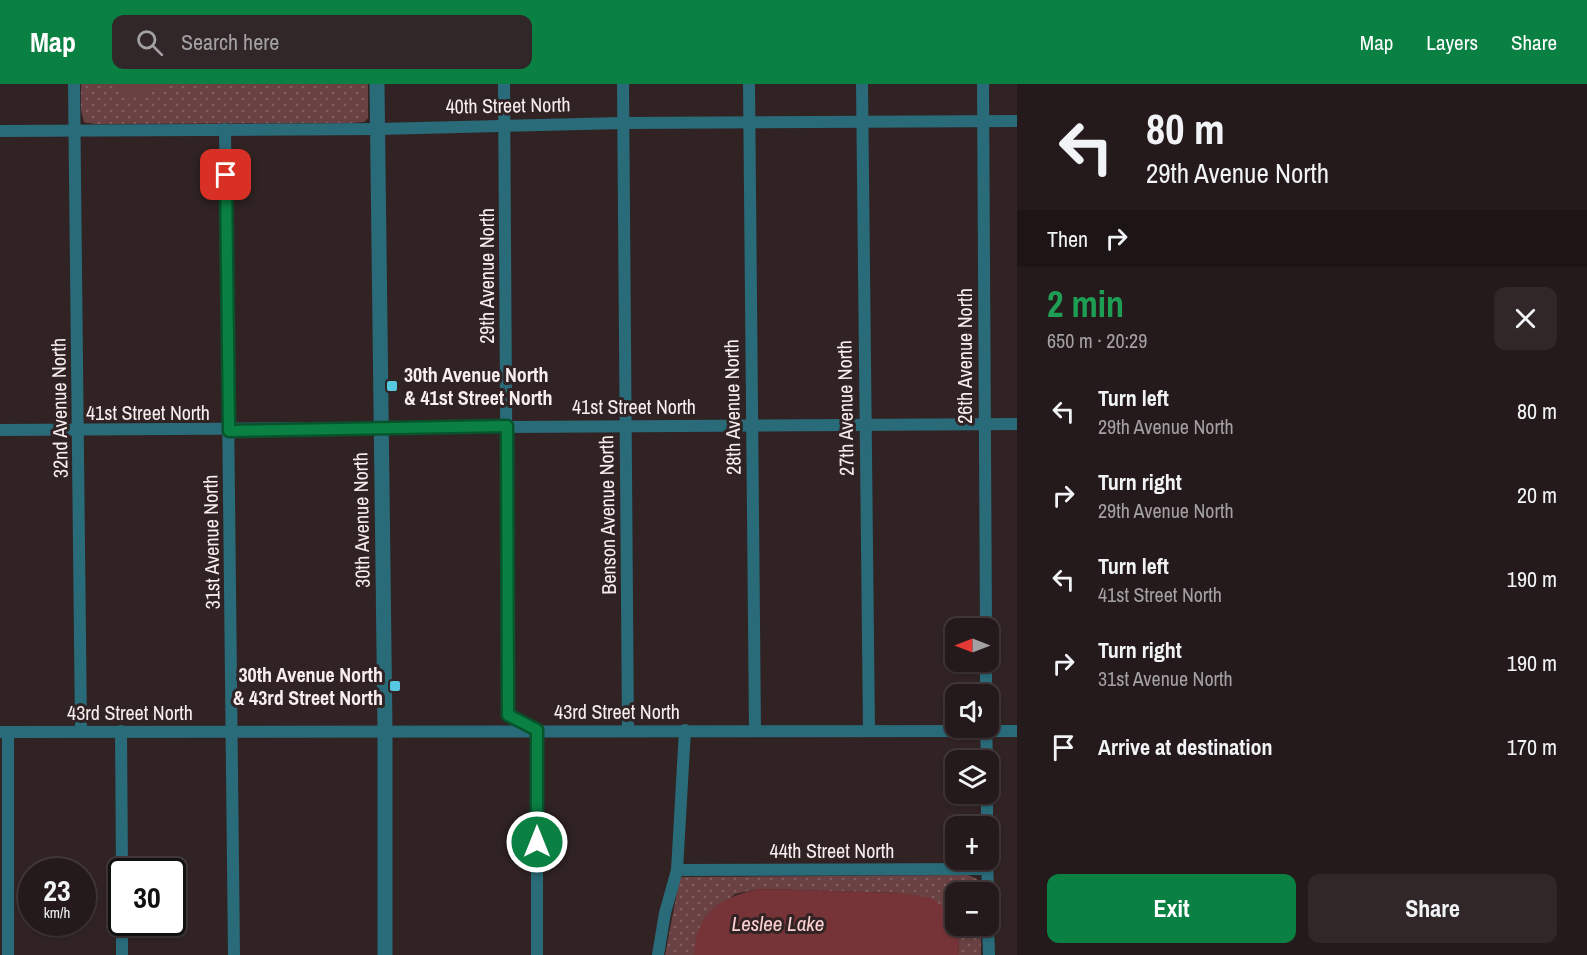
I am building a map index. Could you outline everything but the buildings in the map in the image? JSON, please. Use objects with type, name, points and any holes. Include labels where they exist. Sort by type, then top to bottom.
[{"type":"street","name":"32nd Avenue North","points":[[74,84],[81,732]]},
{"type":"street","name":"30th Avenue North","points":[[377,84],[385,730],[385,955]]},
{"type":"street","name":"29th Avenue North","points":[[504,84],[508,715],[537,730]]},
{"type":"street","name":"Benson Avenue North","points":[[623,84],[628,730]]},
{"type":"street","name":"28th Avenue North","points":[[749,84],[755,730]]},
{"type":"street","name":"27th Avenue North","points":[[862,84],[869,731]]},
{"type":"street","name":"26th Avenue North","points":[[983,84],[986,618]]},
{"type":"street","name":"40th Street North","points":[[0,131],[378,129],[504,124],[1017,121]]},
{"type":"street","name":"31st Avenue North","points":[[225,129],[234,955]]},
{"type":"street","name":"41st Street North","points":[[0,430],[79,432],[381,430],[507,426],[1017,424]]},
{"type":"street","points":[[537,730],[537,955]]},
{"type":"street","points":[[658,955],[664,914],[677,870],[683,805],[685,730]]},
{"type":"street","name":"43rd Street North","points":[[4,732],[945,730]]},
{"type":"street","name":"43rd Street North","points":[[999,730],[1017,731]]},
{"type":"street","points":[[121,731],[122,858]]},
{"type":"street","points":[[4,732],[8,955]]},
{"type":"street","name":"44th Street North","points":[[677,870],[945,865]]},
{"type":"street","points":[[122,936],[122,955]]},
{"type":"street","points":[[988,936],[989,955]]},
{"type":"shaded area","points":[[81,84],[368,84],[368,118],[364,122],[351,123],[94,124],[84,122],[81,110]]},
{"type":"shaded area","points":[[117,84],[165,84],[150,93],[129,96],[119,93]]},
{"type":"shaded area","points":[[968,875],[977,879],[978,882],[945,882],[945,925],[901,893],[758,889],[735,894],[702,923],[694,955],[665,955],[680,877]]},
{"type":"shaded area","points":[[958,936],[981,936],[981,955],[959,955]]},
{"type":"water","name":"Leslee Lake","points":[[758,889],[901,893],[931,898],[945,908],[945,936],[958,936],[959,955],[694,955],[696,940],[705,918],[722,902]]},
{"type":"place","name":"30th Avenue North & 41st Street North","points":[[392,386]]},
{"type":"place","name":"30th Avenue North & 43rd Street North","points":[[395,686]]},
{"type":"route","points":[[226,175],[229,431],[507,426],[508,715],[537,730],[537,842]]}]
